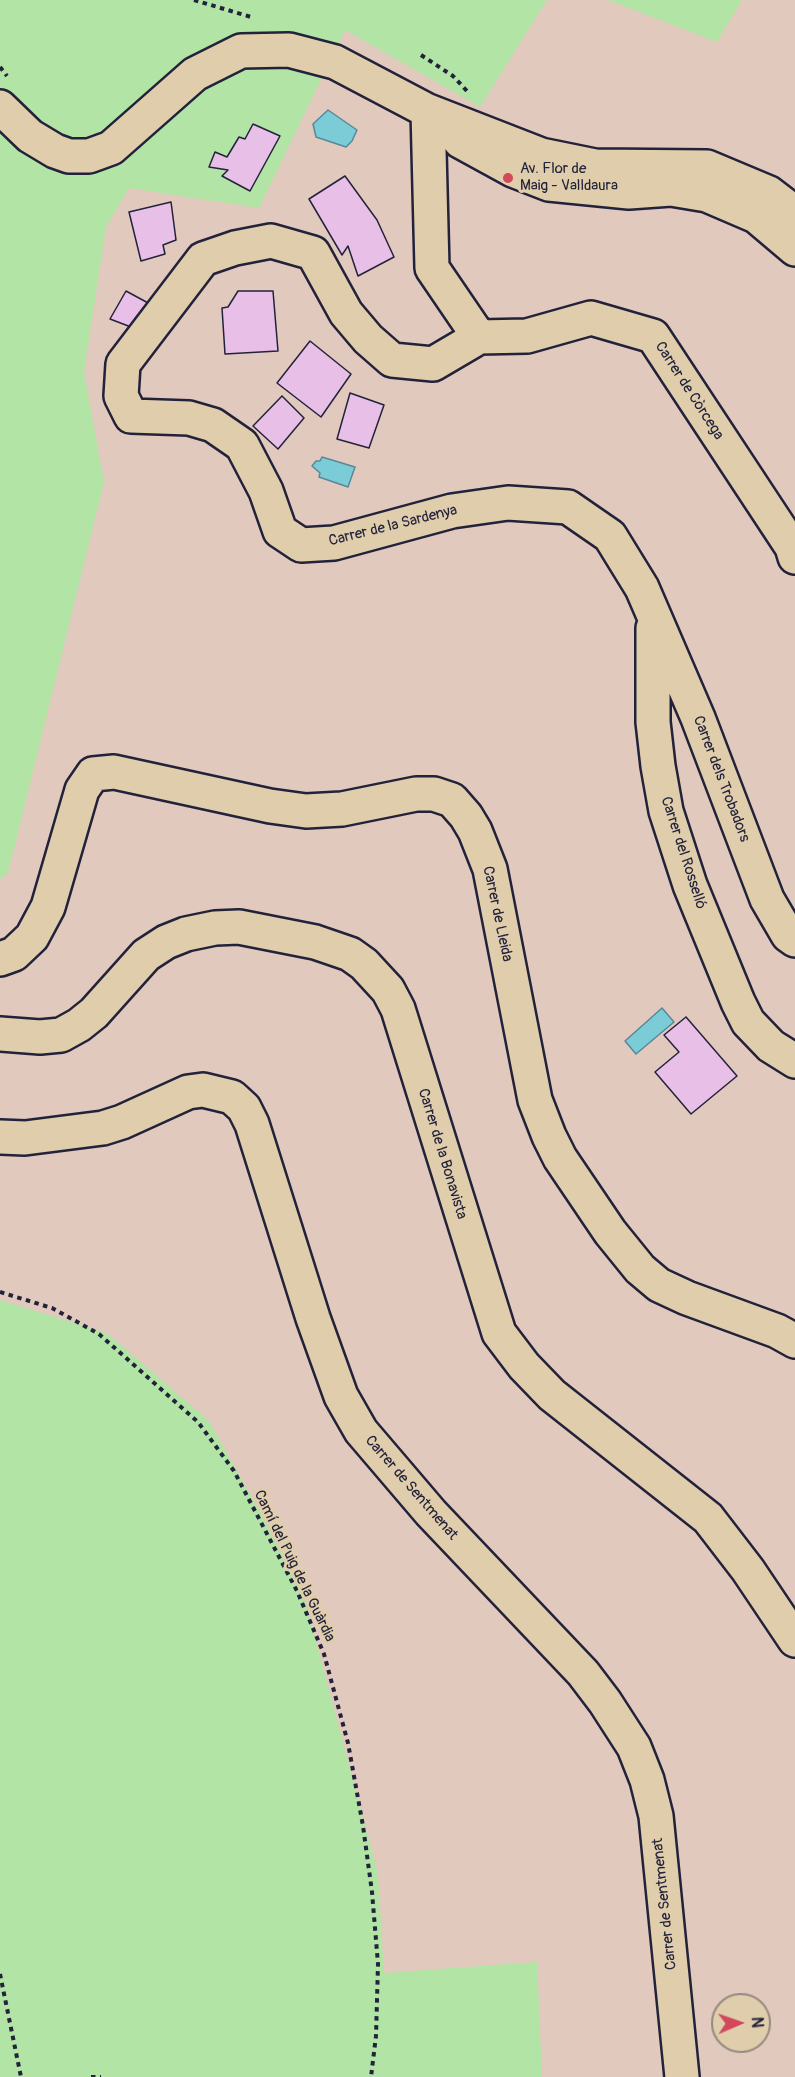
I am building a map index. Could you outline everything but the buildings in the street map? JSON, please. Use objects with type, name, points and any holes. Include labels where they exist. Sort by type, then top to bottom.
[{"type":"street","points":[[0,107],[30,136],[55,151],[69,156],[89,156],[111,148],[195,75],[241,51],[289,50],[335,62],[428,111],[541,155],[595,166],[707,167],[769,193],[795,213]]},
{"type":"street","points":[[428,111],[468,146],[535,179],[549,184],[593,190],[629,192],[671,189],[707,195],[756,216],[795,249]]},
{"type":"street","points":[[428,111],[432,268],[478,337]]},
{"type":"street","name":"Carrer de la Sardenya","points":[[478,337],[433,364],[392,360],[368,339],[346,313],[313,253],[271,241],[235,248],[203,259],[123,364],[120,396],[131,416],[189,418],[213,426],[242,445],[266,491],[280,531],[301,544],[334,543],[452,511],[486,506],[508,503],[568,507],[610,536],[642,588],[653,614]]},
{"type":"street","name":"Carrer de Còrcega","points":[[478,337],[527,336],[591,318],[653,336],[792,547],[795,557]]},
{"type":"street","name":"Carrer dels Trobadors","points":[[653,614],[698,718],[767,899],[788,935],[795,939]]},
{"type":"street","name":"Carrer del Rosselló","points":[[653,614],[653,722],[658,766],[669,821],[690,885],[748,1022],[771,1046],[795,1061]]},
{"type":"street","name":"Carrer de Lleida","points":[[0,959],[14,954],[32,938],[48,907],[82,790],[93,774],[114,772],[270,806],[306,811],[342,809],[416,794],[434,794],[452,800],[475,831],[490,869],[536,1100],[560,1158],[610,1232],[640,1269],[659,1285],[687,1298],[777,1331],[795,1341]]},
{"type":"street","name":"Carrer de la Bonavista","points":[[0,1034],[40,1037],[61,1035],[94,1013],[146,956],[166,942],[215,928],[239,927],[315,942],[350,954],[364,964],[388,990],[398,1009],[499,1333],[524,1366],[552,1395],[708,1518],[748,1570],[795,1640]]},
{"type":"street","name":"Carrer de Sentmenat","points":[[0,1137],[25,1138],[103,1128],[122,1122],[188,1092],[203,1090],[232,1097],[244,1108],[252,1124],[313,1318],[341,1395],[361,1431],[431,1513],[583,1673],[634,1747],[648,1780],[656,1816],[682,2077]]},
{"type":"path","points":[[421,55],[453,76],[472,96]]},
{"type":"path","name":"Camí del Puig de la Guàrdia","points":[[0,1292],[52,1308],[99,1334],[198,1422],[234,1471],[297,1591],[324,1654],[348,1743],[363,1826],[372,1892],[378,1964],[376,2036],[370,2077]]},
{"type":"path","points":[[0,1974],[21,2077]]},
{"type":"path","points":[[91,2077],[101,2077]]},
{"type":"green space","points":[[0,0],[547,0],[480,107],[345,30],[259,208],[129,188],[106,227],[84,372],[104,482],[8,873],[0,879]]},
{"type":"green space","points":[[608,0],[742,0],[717,42]]},
{"type":"green space","points":[[0,1300],[107,1333],[209,1421],[301,1585],[378,1873],[384,1973],[537,1962],[542,2077],[0,2077]]},
{"type":"water","points":[[328,110],[357,130],[346,147],[316,137],[313,124]]},
{"type":"water","points":[[322,457],[355,467],[348,487],[319,477],[320,473],[312,466]]},
{"type":"water","points":[[662,1008],[674,1022],[636,1054],[625,1041]]},
{"type":"place","name":"Av. Flor de Maig - Valldaura","points":[[508,178]]}]
